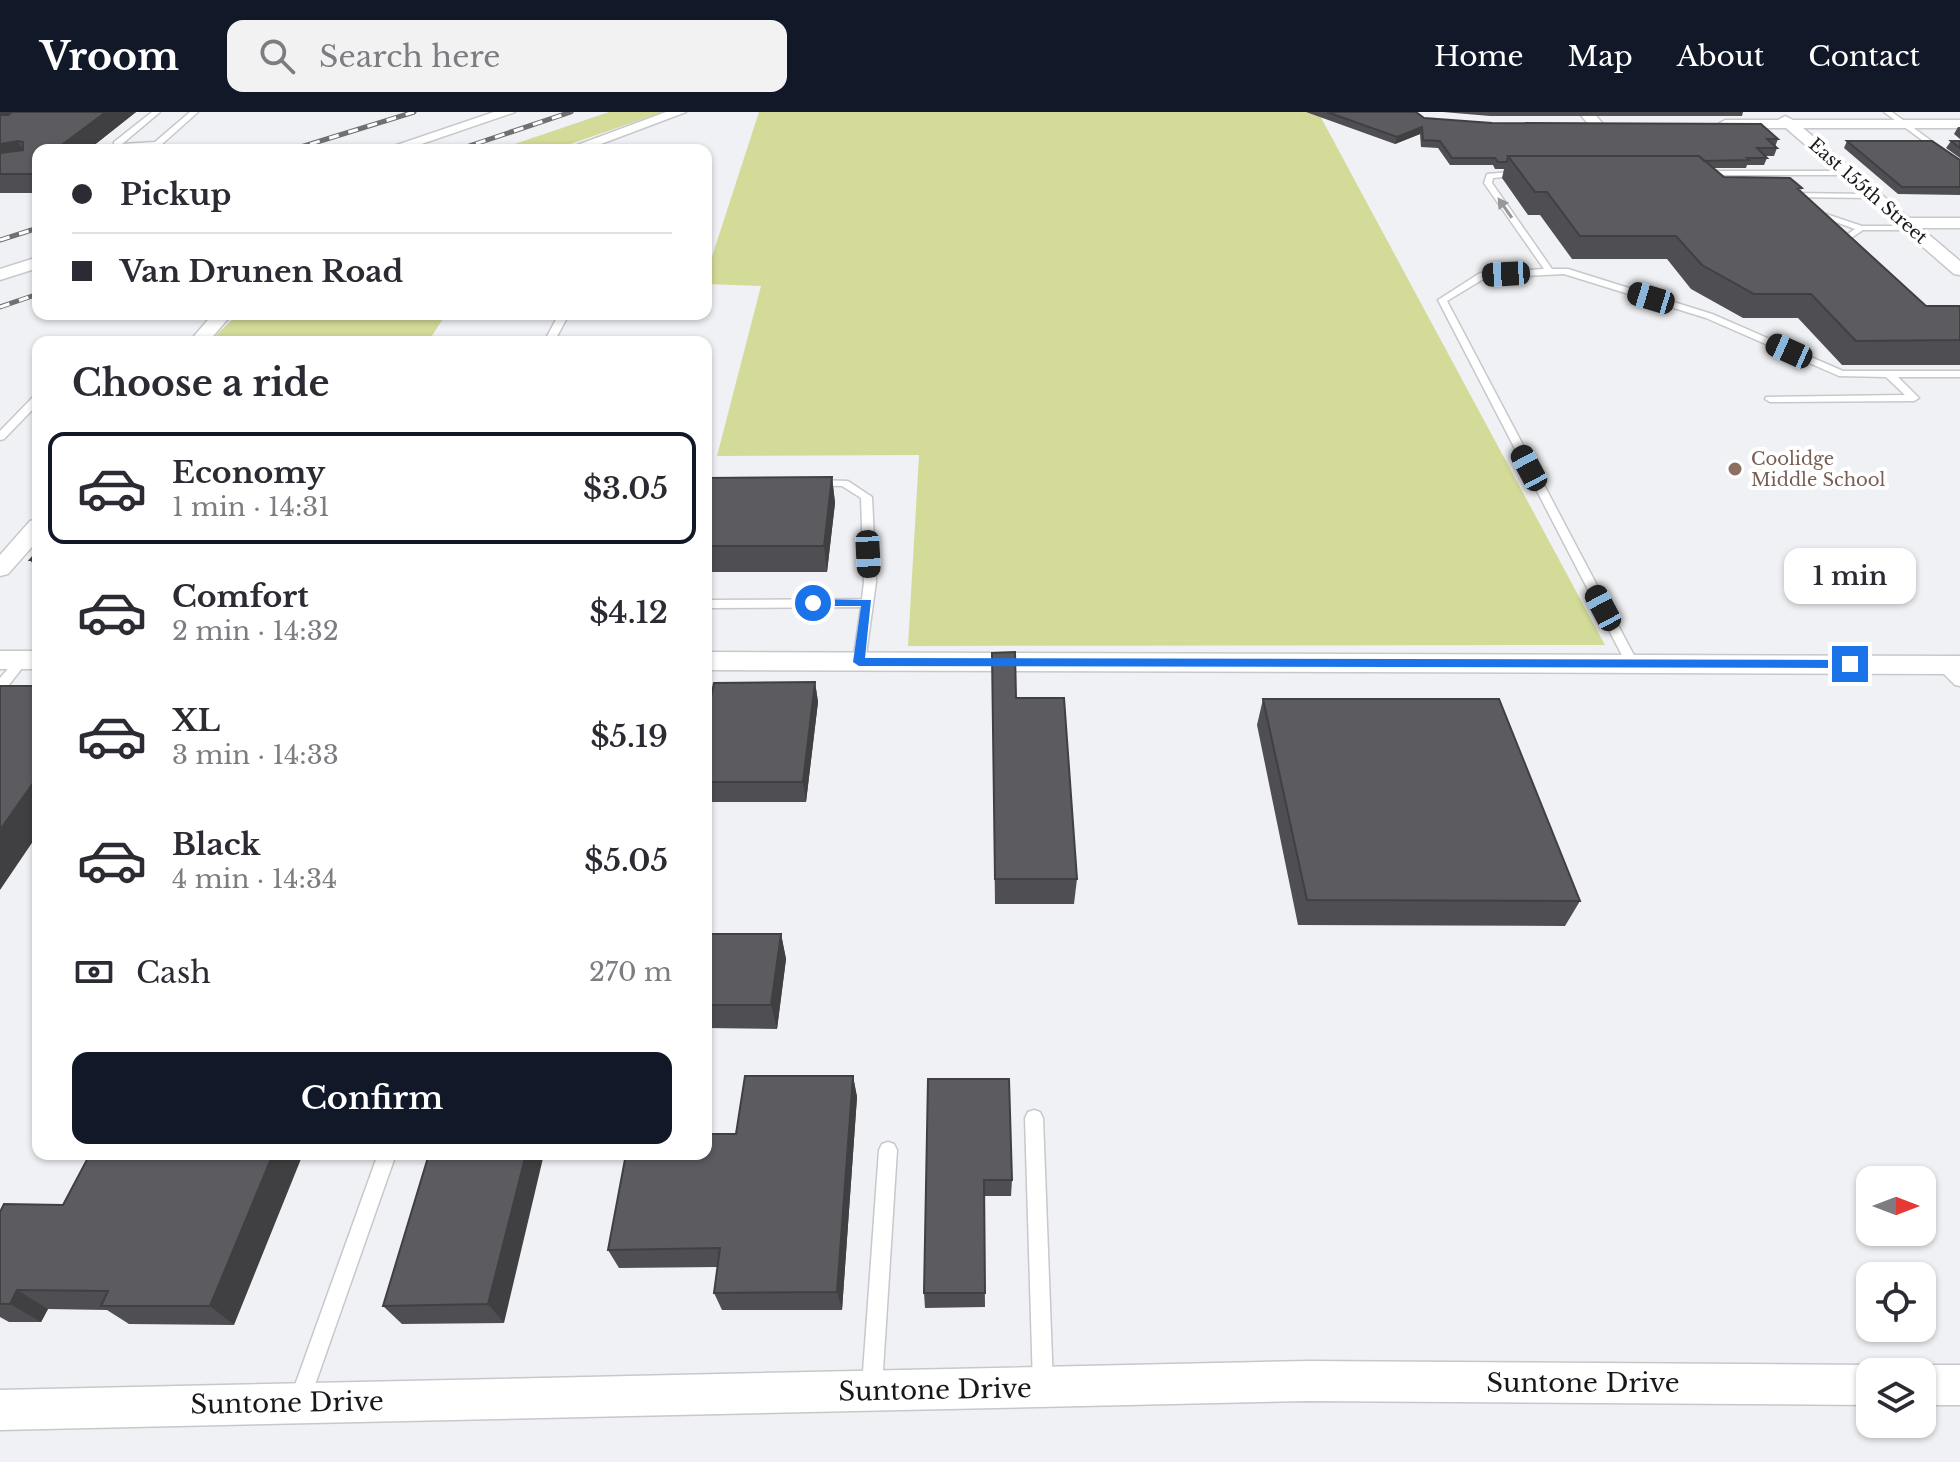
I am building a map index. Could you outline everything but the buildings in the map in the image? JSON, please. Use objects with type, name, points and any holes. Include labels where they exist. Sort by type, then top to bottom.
[{"type":"street","points":[[408,144],[508,112]]},
{"type":"street","points":[[588,144],[679,112]]},
{"type":"street","name":"East 155th Street","points":[[1775,112],[1960,270]]},
{"type":"street","points":[[1715,124],[1960,124]]},
{"type":"street","points":[[1907,225],[1960,223]]},
{"type":"street","points":[[0,275],[32,264]]},
{"type":"street","points":[[203,336],[218,320]]},
{"type":"street","points":[[0,569],[32,533]]},
{"type":"street","points":[[712,661],[1632,663],[1954,670]]},
{"type":"street","name":"Suntone Drive","points":[[0,1410],[1308,1381],[1856,1385]]},
{"type":"street","points":[[1936,1385],[1960,1385]]},
{"type":"lane","points":[[117,144],[156,112]]},
{"type":"lane","points":[[157,144],[194,112]]},
{"type":"lane","points":[[1888,112],[1960,166]]},
{"type":"lane","points":[[1534,173],[1502,173],[1490,176],[1488,183],[1550,272]]},
{"type":"lane","points":[[1703,182],[1693,173],[1846,173]]},
{"type":"lane","points":[[1771,195],[1873,196]]},
{"type":"lane","points":[[1787,195],[1813,211],[1861,228],[1907,225]]},
{"type":"lane","points":[[1861,228],[1846,238],[1867,257]]},
{"type":"lane","points":[[1632,663],[1442,300],[1483,275],[1565,271],[1709,316],[1842,374],[1960,374]]},
{"type":"lane","points":[[1770,399],[1914,398],[1889,374]]},
{"type":"lane","points":[[0,437],[32,404]]},
{"type":"lane","points":[[798,483],[844,483],[866,497],[870,582],[859,662]]},
{"type":"lane","points":[[712,604],[867,603]]},
{"type":"lane","points":[[0,687],[20,660]]},
{"type":"lane","points":[[1034,1118],[1043,1387]]},
{"type":"lane","points":[[872,1391],[888,1150]]},
{"type":"lane","points":[[299,1403],[385,1160]]},
{"type":"green space","points":[[609,112],[663,112],[570,144],[515,144]]},
{"type":"green space","points":[[759,112],[1318,112],[1605,645],[908,646],[919,455],[717,456],[761,286],[712,284],[712,257]]},
{"type":"green space","points":[[232,320],[442,320],[432,336],[215,336]]},
{"type":"railway","points":[[310,144],[414,112]]},
{"type":"railway","points":[[475,144],[571,112]]},
{"type":"railway","points":[[0,240],[32,230]]},
{"type":"railway","points":[[0,307],[32,296]]},
{"type":"place","name":"Coolidge Middle School","points":[[1735,469]]},
{"type":"route","points":[[813,603],[867,603],[859,662],[1850,664]]}]
